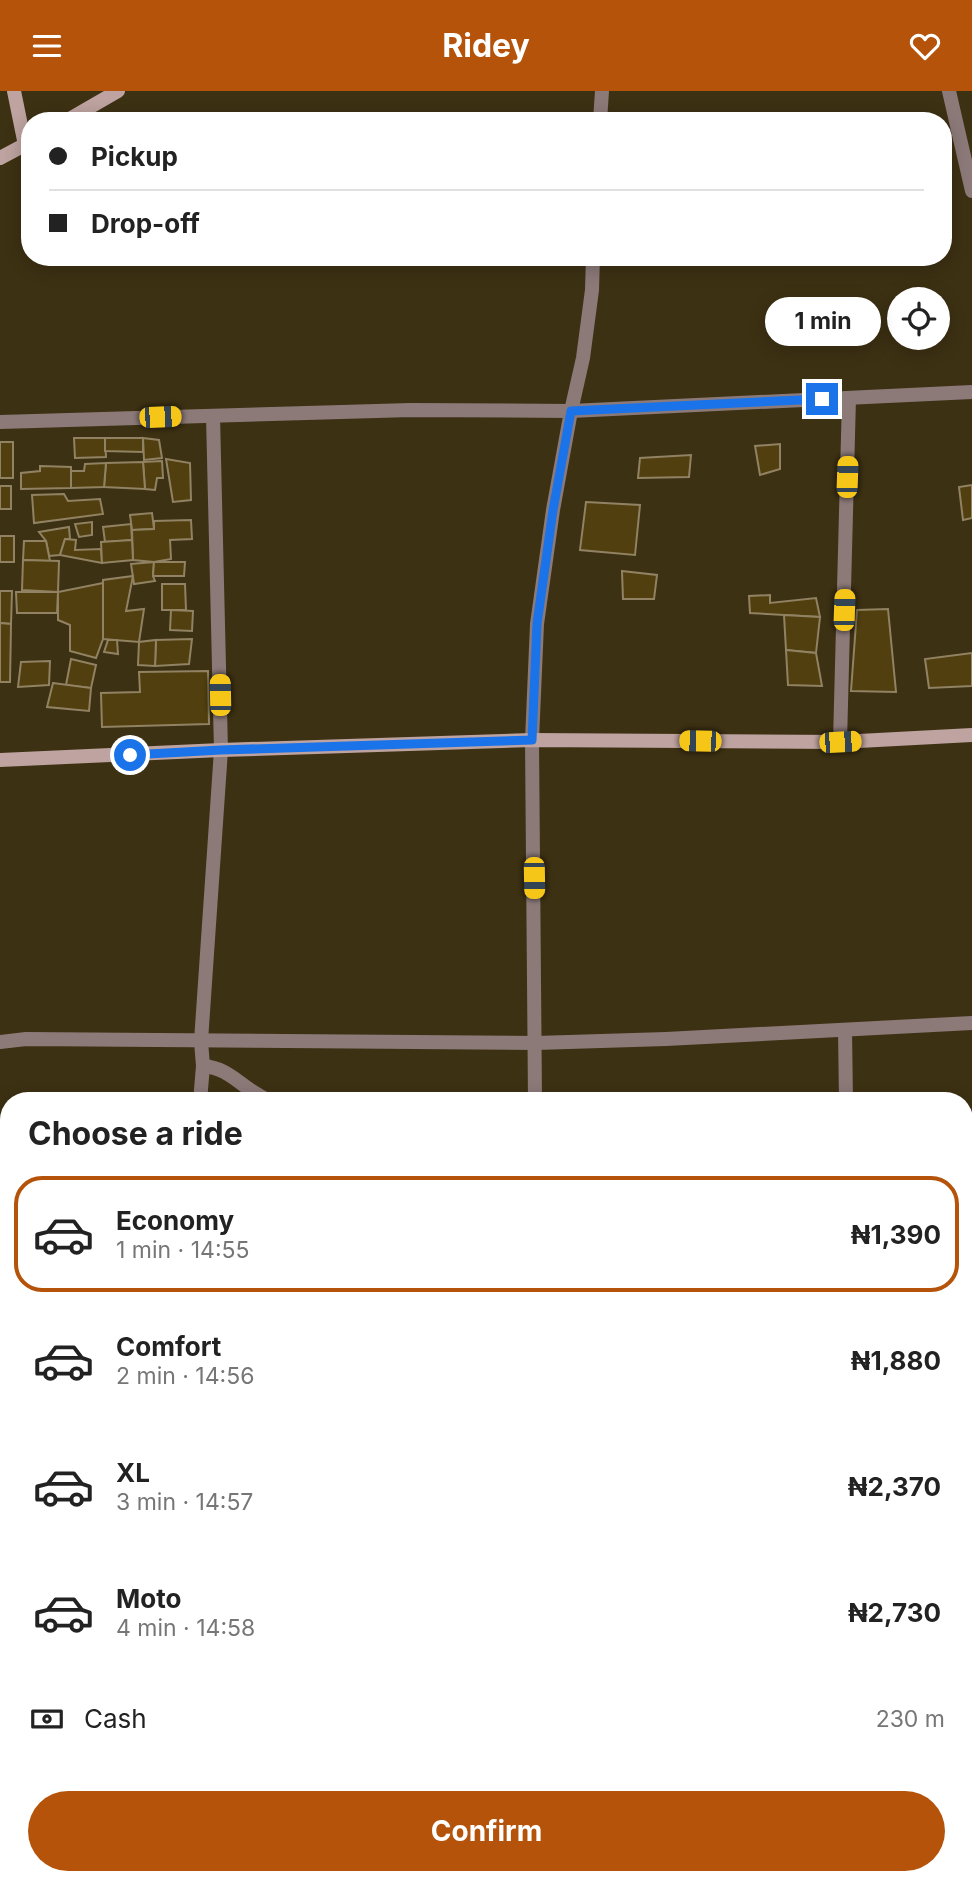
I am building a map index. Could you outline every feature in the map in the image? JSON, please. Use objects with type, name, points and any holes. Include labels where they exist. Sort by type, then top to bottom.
[{"type":"street","points":[[14,91],[21,119]]},
{"type":"street","points":[[82,112],[118,91]]},
{"type":"street","points":[[601,112],[602,91]]},
{"type":"street","points":[[948,91],[972,191]]},
{"type":"street","points":[[0,158],[21,146]]},
{"type":"street","points":[[535,1092],[532,740],[537,624],[553,510],[583,358],[593,266]]},
{"type":"street","points":[[0,422],[411,410],[571,411],[972,392]]},
{"type":"street","points":[[840,742],[849,398]]},
{"type":"street","points":[[201,1092],[203,1066],[201,1041],[221,750],[213,416]]},
{"type":"street","points":[[0,761],[221,750],[532,740],[840,742],[972,735]]},
{"type":"street","points":[[0,1042],[26,1039],[536,1043],[680,1039],[972,1023]]},
{"type":"street","points":[[845,1030],[846,1092]]},
{"type":"street","points":[[203,1066],[216,1067],[228,1073],[253,1092]]},
{"type":"building","points":[[74,438],[105,438],[106,457],[75,458]]},
{"type":"building","points":[[105,438],[143,438],[143,452],[105,451]]},
{"type":"building","points":[[143,438],[159,440],[162,458],[144,460]]},
{"type":"building","points":[[0,442],[13,442],[13,478],[0,478]]},
{"type":"building","points":[[780,444],[780,469],[760,475],[755,446]]},
{"type":"building","points":[[691,455],[689,477],[638,478],[640,458]]},
{"type":"building","points":[[166,459],[190,463],[191,500],[173,502]]},
{"type":"building","points":[[162,461],[163,478],[157,478],[155,490],[145,489],[143,462]]},
{"type":"building","points":[[143,462],[145,489],[104,487],[106,463]]},
{"type":"building","points":[[106,463],[104,487],[71,488],[71,471],[84,471],[85,464]]},
{"type":"building","points":[[40,466],[71,467],[71,488],[21,489],[21,473],[40,471]]},
{"type":"building","points":[[972,485],[972,518],[963,520],[959,487]]},
{"type":"building","points":[[0,486],[11,486],[11,509],[0,509]]},
{"type":"building","points":[[64,494],[68,501],[100,499],[103,514],[34,523],[32,495]]},
{"type":"building","points":[[586,502],[640,505],[635,555],[580,550]]},
{"type":"building","points":[[152,513],[154,529],[132,530],[130,515]]},
{"type":"building","points":[[191,520],[192,539],[170,540],[171,559],[154,562],[133,560],[132,530],[154,529],[154,521]]},
{"type":"building","points":[[92,522],[92,535],[79,537],[75,524]]},
{"type":"building","points":[[131,524],[132,540],[105,542],[103,527]]},
{"type":"building","points":[[69,527],[70,539],[65,539],[60,555],[49,556],[46,541],[39,532]]},
{"type":"building","points":[[0,536],[14,536],[14,562],[0,562]]},
{"type":"building","points":[[65,539],[76,540],[75,550],[101,549],[102,563],[60,555]]},
{"type":"building","points":[[132,540],[133,560],[102,563],[101,542]]},
{"type":"building","points":[[24,541],[46,541],[50,561],[23,560]]},
{"type":"building","points":[[23,560],[59,561],[58,592],[22,590]]},
{"type":"building","points":[[154,562],[155,581],[134,584],[131,564]]},
{"type":"building","points":[[154,562],[185,562],[184,576],[153,576]]},
{"type":"building","points":[[622,571],[657,575],[654,599],[623,599]]},
{"type":"building","points":[[133,576],[126,611],[144,609],[139,642],[103,639],[103,580]]},
{"type":"building","points":[[103,583],[103,639],[96,658],[70,651],[70,625],[58,620],[58,592]]},
{"type":"building","points":[[162,584],[185,584],[186,610],[162,610]]},
{"type":"building","points":[[0,591],[12,591],[11,624],[0,623]]},
{"type":"building","points":[[16,592],[58,592],[57,613],[17,613]]},
{"type":"building","points":[[770,595],[770,603],[816,598],[820,617],[750,613],[749,596]]},
{"type":"building","points":[[888,609],[896,692],[851,691],[857,610]]},
{"type":"building","points":[[171,610],[193,611],[192,631],[170,630]]},
{"type":"building","points":[[784,615],[820,617],[816,653],[786,650]]},
{"type":"building","points":[[0,623],[11,624],[10,682],[0,682]]},
{"type":"building","points":[[192,639],[189,664],[155,666],[156,640]]},
{"type":"building","points":[[108,640],[117,640],[118,654],[104,652]]},
{"type":"building","points":[[156,640],[155,666],[138,665],[139,642]]},
{"type":"building","points":[[786,650],[816,653],[822,686],[788,685]]},
{"type":"building","points":[[972,653],[972,686],[929,688],[925,659]]},
{"type":"building","points":[[71,659],[96,665],[91,688],[66,685]]},
{"type":"building","points":[[50,661],[49,685],[18,687],[21,662]]},
{"type":"building","points":[[208,671],[209,724],[102,727],[101,693],[140,692],[139,672]]},
{"type":"building","points":[[53,683],[91,688],[89,711],[47,707]]},
{"type":"route","points":[[130,755],[532,740],[537,624],[553,510],[571,411],[822,399]]}]
